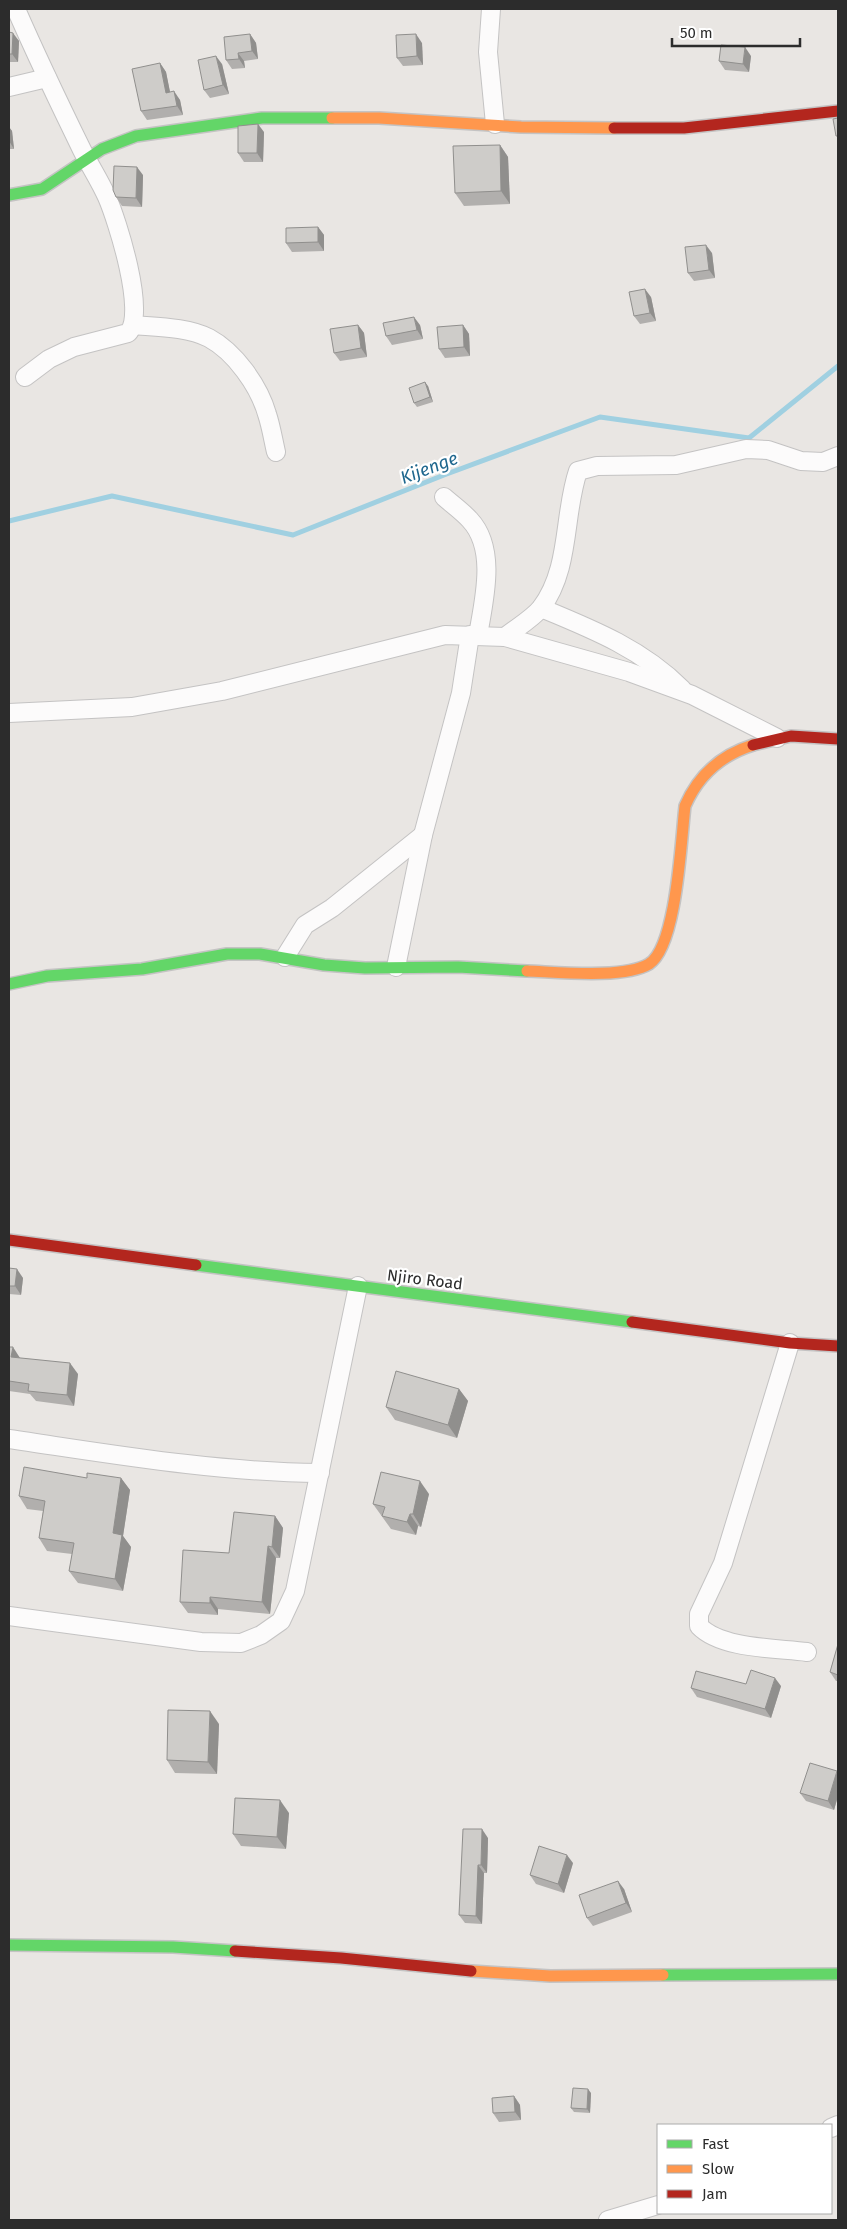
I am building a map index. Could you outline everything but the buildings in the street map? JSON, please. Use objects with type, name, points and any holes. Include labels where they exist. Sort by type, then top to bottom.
[{"type":"street","points":[[16,9],[47,78],[107,197],[125,251],[131,276],[133,325],[128,332],[74,347],[49,359],[25,377]]},
{"type":"street","points":[[491,9],[488,52],[495,124]]},
{"type":"street","points":[[9,87],[47,78]]},
{"type":"street","points":[[9,195],[42,189],[102,149],[136,136],[262,118],[379,118],[593,128],[684,128],[838,111]]},
{"type":"street","points":[[133,325],[179,330],[208,338],[226,350],[260,396],[268,414],[276,452]]},
{"type":"street","points":[[504,637],[541,608],[560,569],[574,484],[578,471],[598,466],[676,466],[746,449],[768,450],[801,461],[823,462],[838,456]]},
{"type":"street","points":[[396,966],[423,835],[485,594],[485,560],[482,539],[471,521],[444,497]]},
{"type":"street","points":[[541,608],[622,644],[661,668],[686,693]]},
{"type":"street","points":[[9,713],[132,707],[204,694],[445,635],[474,635],[504,637],[629,672],[686,693],[777,738]]},
{"type":"street","points":[[9,984],[47,976],[149,968],[227,954],[260,954],[324,965],[365,968],[396,966],[587,974],[636,969],[650,963],[662,946],[671,922],[685,806],[690,792],[702,775],[731,754],[777,738],[838,739]]},
{"type":"street","points":[[285,957],[305,925],[332,908],[423,835]]},
{"type":"street","name":"Njiro Road","points":[[9,1240],[790,1344],[838,1346]]},
{"type":"street","points":[[9,1616],[201,1642],[241,1643],[261,1635],[282,1621],[295,1590],[358,1286]]},
{"type":"street","points":[[790,1344],[723,1563],[699,1614],[700,1626],[708,1634],[722,1641],[807,1652]]},
{"type":"street","points":[[9,1439],[222,1469],[264,1473],[320,1473]]},
{"type":"street","points":[[9,1945],[173,1947],[341,1958],[448,1970],[550,1976],[838,1974]]},
{"type":"street","points":[[608,2220],[657,2204]]},
{"type":"waterway","name":"Kijenge","points":[[9,521],[112,496],[293,535],[444,475],[600,417],[749,438],[838,366]]},
{"type":"traffic: fast","points":[[9,195],[42,189],[102,149],[136,136],[262,118],[332,118]]},
{"type":"traffic: fast","points":[[9,984],[47,976],[142,969],[227,954],[260,954],[324,965],[365,968],[458,967],[527,971]]},
{"type":"traffic: fast","points":[[196,1265],[632,1322]]},
{"type":"traffic: fast","points":[[9,1945],[173,1947],[235,1951]]},
{"type":"traffic: fast","points":[[663,1975],[838,1974]]},
{"type":"traffic: slow","points":[[332,118],[379,118],[521,127],[614,128]]},
{"type":"traffic: slow","points":[[527,971],[590,974],[624,972],[649,964],[658,953],[666,936],[672,915],[685,806],[690,795],[712,768],[741,749],[753,745]]},
{"type":"traffic: slow","points":[[471,1971],[550,1976],[663,1975]]},
{"type":"traffic: jam","points":[[614,128],[684,128],[838,111]]},
{"type":"traffic: jam","points":[[753,745],[791,736],[838,739]]},
{"type":"traffic: jam","points":[[9,1240],[196,1265]]},
{"type":"traffic: jam","points":[[632,1322],[790,1343],[838,1346]]},
{"type":"traffic: jam","points":[[235,1951],[341,1958],[471,1971]]}]
